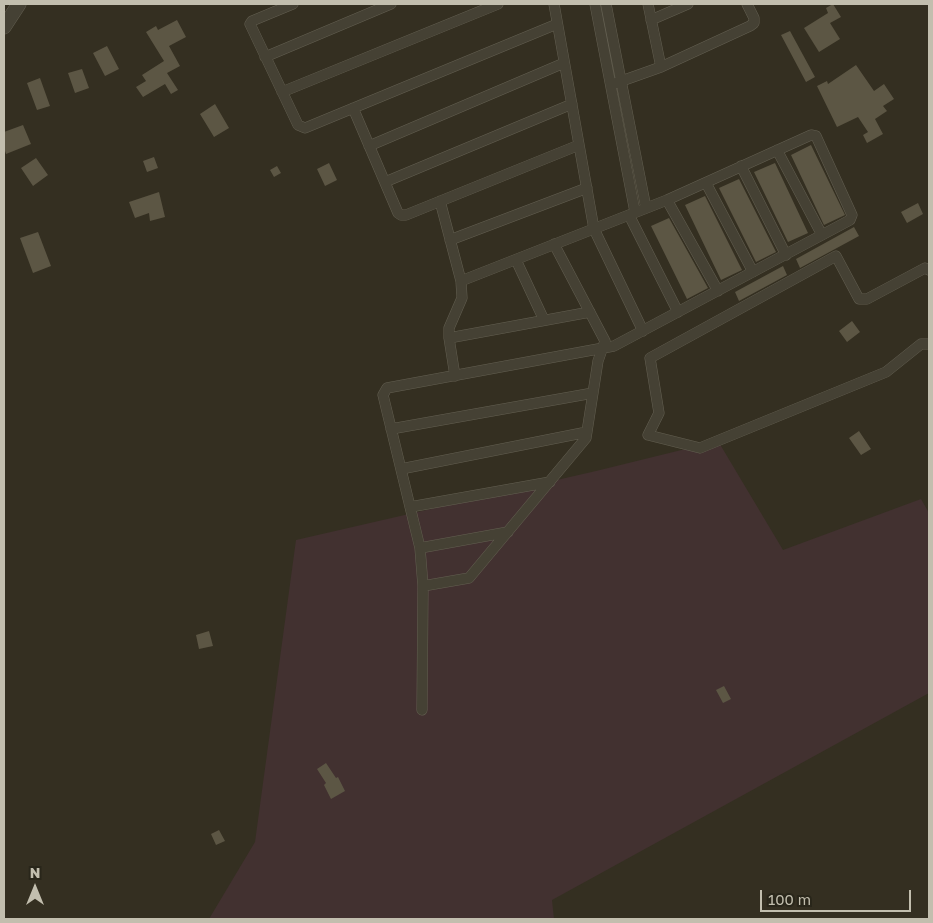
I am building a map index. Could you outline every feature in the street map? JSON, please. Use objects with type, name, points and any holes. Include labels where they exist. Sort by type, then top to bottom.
[{"type":"street","points":[[4,27],[19,4]]},
{"type":"street","points":[[293,4],[252,21],[250,24],[298,124],[305,128],[557,24]]},
{"type":"street","points":[[265,56],[391,4]]},
{"type":"street","points":[[282,92],[498,4]]},
{"type":"street","points":[[554,4],[594,228],[643,331]]},
{"type":"street","points":[[595,4],[611,84],[632,213],[678,312]]},
{"type":"street","points":[[606,4],[646,208]]},
{"type":"street","points":[[648,4],[661,67]]},
{"type":"street","points":[[650,20],[688,4]]},
{"type":"street","points":[[611,84],[661,67],[750,26],[754,22],[754,18],[747,4]]},
{"type":"street","points":[[369,146],[564,63]]},
{"type":"street","points":[[385,182],[572,104]]},
{"type":"street","points":[[353,108],[398,213],[401,215],[406,215],[579,145]]},
{"type":"street","points":[[422,710],[423,586],[420,548],[383,395],[386,388],[614,346],[850,220],[852,215],[816,136],[811,135],[667,200],[461,281]]},
{"type":"street","points":[[777,150],[822,235]]},
{"type":"street","points":[[741,166],[786,254]]},
{"type":"street","points":[[706,183],[753,272]]},
{"type":"street","points":[[450,240],[587,188]]},
{"type":"street","points":[[667,200],[718,291]]},
{"type":"street","points":[[440,201],[461,281],[462,298],[449,328],[455,376]]},
{"type":"street","points":[[423,586],[469,578],[586,438],[598,361],[605,341],[554,244]]},
{"type":"street","points":[[929,270],[925,268],[867,299],[859,299],[836,256],[650,358],[659,413],[648,434],[700,448],[886,372],[921,344],[929,344]]},
{"type":"street","points":[[516,260],[544,320]]},
{"type":"street","points":[[449,338],[590,312]]},
{"type":"street","points":[[391,428],[593,393]]},
{"type":"street","points":[[401,469],[587,432]]},
{"type":"street","points":[[410,507],[550,482]]},
{"type":"street","points":[[420,548],[508,532]]},
{"type":"shaded area","points":[[718,441],[783,550],[921,499],[929,513],[929,693],[552,900],[554,919],[209,919],[255,842],[296,540]]},
{"type":"building","points":[[833,4],[841,17],[830,23],[840,39],[819,52],[804,28],[828,13],[826,8]]},
{"type":"building","points":[[177,20],[186,37],[169,46],[180,66],[167,73],[178,90],[171,94],[165,84],[143,97],[136,87],[146,81],[142,75],[164,61],[146,32],[156,26],[158,30]]},
{"type":"building","points":[[790,31],[815,77],[806,82],[781,35]]},
{"type":"building","points":[[107,46],[119,69],[105,76],[93,53]]},
{"type":"building","points":[[856,65],[874,91],[884,84],[894,99],[883,106],[887,111],[875,119],[883,134],[867,143],[863,135],[868,132],[858,117],[837,127],[817,86],[827,81],[828,84]]},
{"type":"building","points":[[82,69],[89,88],[75,93],[68,73]]},
{"type":"building","points":[[40,78],[50,106],[37,110],[27,83]]},
{"type":"building","points":[[215,104],[229,128],[214,137],[200,114]]},
{"type":"building","points":[[23,125],[31,144],[6,154],[4,132]]},
{"type":"building","points":[[811,145],[845,215],[824,225],[791,155]]},
{"type":"building","points":[[154,157],[158,168],[147,172],[143,161]]},
{"type":"building","points":[[36,158],[48,175],[33,186],[21,168]]},
{"type":"building","points":[[329,163],[337,180],[325,186],[317,169]]},
{"type":"building","points":[[775,163],[808,233],[788,242],[754,172]]},
{"type":"building","points":[[277,166],[281,173],[274,177],[270,170]]},
{"type":"building","points":[[739,179],[776,252],[756,262],[719,188]]},
{"type":"building","points":[[159,192],[165,217],[150,221],[149,213],[135,218],[129,202]]},
{"type":"building","points":[[705,196],[742,270],[721,280],[685,205]]},
{"type":"building","points":[[918,203],[923,214],[907,223],[901,212]]},
{"type":"building","points":[[669,218],[708,288],[687,299],[651,226]]},
{"type":"building","points":[[854,227],[859,236],[800,268],[796,259]]},
{"type":"building","points":[[38,232],[51,266],[33,273],[20,238]]},
{"type":"building","points":[[783,266],[787,275],[739,301],[735,292]]},
{"type":"building","points":[[852,321],[860,332],[847,342],[839,331]]},
{"type":"building","points":[[859,431],[871,449],[861,455],[849,438]]},
{"type":"building","points":[[209,631],[213,646],[199,649],[196,635]]},
{"type":"building","points":[[724,686],[731,699],[723,703],[716,690]]},
{"type":"building","points":[[326,763],[336,778],[338,777],[345,791],[331,799],[324,785],[326,783],[317,769]]},
{"type":"building","points":[[219,830],[225,841],[216,845],[211,834]]}]
